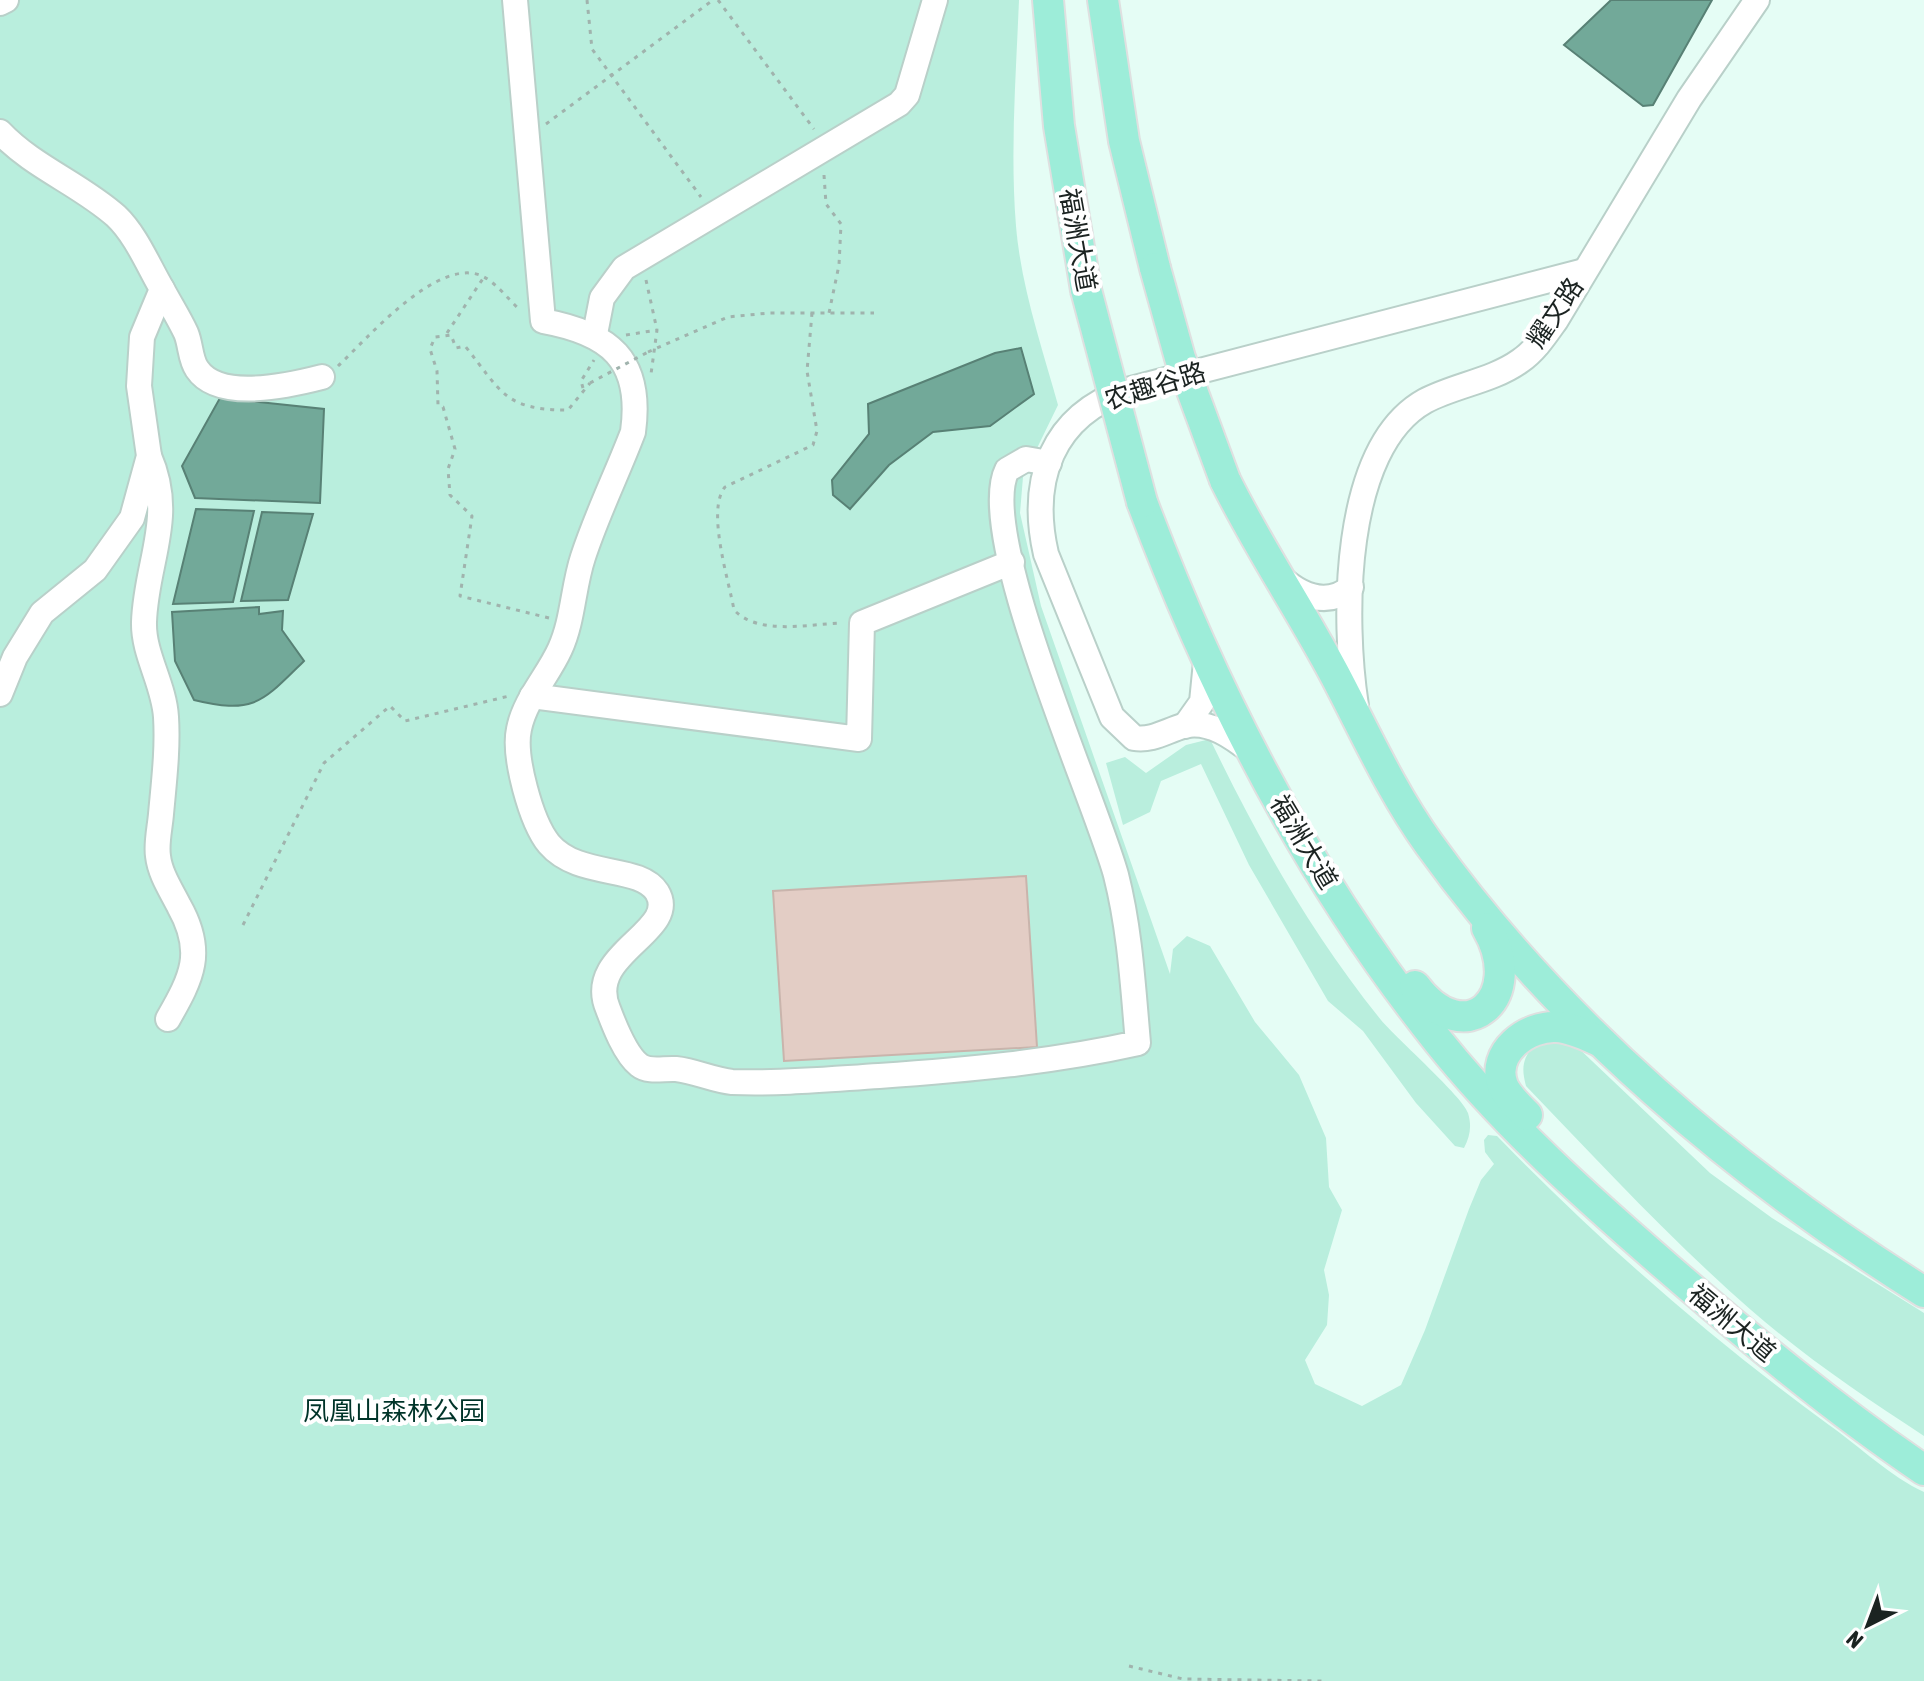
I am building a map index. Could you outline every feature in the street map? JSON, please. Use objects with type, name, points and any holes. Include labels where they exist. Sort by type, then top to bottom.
[{"type":"main road","name":"福洲大道","points":[[1048,0],[1059,126],[1086,290],[1142,502],[1206,662],[1326,880],[1402,995],[1472,1082],[1582,1194],[1809,1387],[1924,1470]]},
{"type":"main road","points":[[1103,0],[1124,141],[1155,268],[1180,358],[1225,480],[1405,808],[1470,899],[1497,946],[1501,959],[1501,983],[1480,1010],[1470,1015],[1448,1016],[1429,1004],[1326,880]]},
{"type":"main road","points":[[1470,899],[1544,982],[1727,1154],[1799,1210],[1924,1292]]},
{"type":"main road","points":[[1608,1045],[1560,1027],[1531,1031],[1516,1041],[1505,1057],[1501,1076],[1503,1087],[1514,1102],[1624,1210],[1713,1307]]},
{"type":"street","points":[[0,3],[6,0]]},
{"type":"street","points":[[515,0],[543,321],[595,334],[618,356],[633,392],[636,411],[633,432],[582,559],[559,650],[532,696],[518,730],[518,758],[539,829],[551,846],[579,865],[637,877],[650,883],[659,895],[660,913],[656,922],[615,962],[603,986],[612,1018],[639,1066],[678,1069],[731,1082],[840,1079],[1050,1061],[1138,1043],[1130,949],[1116,876],[1046,680],[1012,562],[1002,501],[1004,477],[1019,460],[1049,463]]},
{"type":"street","points":[[595,334],[602,298],[624,268],[899,104],[907,95],[935,0]]},
{"type":"street","name":"耀文路","points":[[1359,722],[1348,635],[1351,587],[1366,480],[1387,434],[1404,415],[1424,402],[1502,372],[1522,360],[1556,320],[1689,99],[1757,0]]},
{"type":"street","points":[[0,132],[39,164],[116,216],[129,231],[188,336],[195,367],[204,378],[217,385],[274,389],[322,377]]},
{"type":"street","name":"农趣谷路","points":[[1185,726],[1144,739],[1125,733],[1112,717],[1046,554],[1039,526],[1049,463],[1061,436],[1077,416],[1117,394],[1584,271]]},
{"type":"street","points":[[162,289],[142,337],[139,361],[139,386],[149,456],[162,496],[162,521],[144,622],[166,714],[167,752],[157,855],[165,881],[184,914],[194,955],[190,981],[168,1019]]},
{"type":"street","points":[[0,694],[15,657],[42,613],[95,570],[121,538],[132,518],[149,456]]},
{"type":"street","points":[[532,696],[859,739],[862,623],[1012,562]]},
{"type":"street","points":[[1277,574],[1303,594],[1317,599],[1342,595],[1351,587]]},
{"type":"street","points":[[1206,662],[1202,702],[1185,726],[1216,729],[1254,754]]},
{"type":"path","points":[[587,0],[592,49],[713,213]]},
{"type":"path","points":[[526,139],[713,0]]},
{"type":"path","points":[[636,411],[649,383],[657,330],[641,258]]},
{"type":"path","points":[[322,377],[399,306],[454,275],[471,273],[484,277],[522,312],[543,321]]},
{"type":"path","points":[[484,277],[447,333],[435,337],[430,349],[437,371],[438,405],[443,407],[455,449],[448,469],[450,495],[472,516],[460,596],[568,622]]},
{"type":"path","points":[[812,313],[807,371],[817,431],[813,445],[725,487],[719,494],[716,512],[734,610],[744,620],[757,626],[862,623]]},
{"type":"path","points":[[447,333],[456,348],[465,346],[509,401],[535,410],[568,410],[590,383],[654,349],[728,317],[874,313]]},
{"type":"path","points":[[243,925],[324,763],[390,706],[405,721],[510,695],[532,696]]},
{"type":"path","points":[[1129,1666],[1183,1679],[1322,1681]]},
{"type":"green space","name":"凤凰山森林公园","points":[[0,0],[1019,0],[1014,141],[1016,226],[1027,294],[1058,405],[1023,477],[1020,513],[1041,606],[1170,974],[1173,949],[1187,936],[1210,946],[1255,1022],[1299,1075],[1326,1138],[1329,1187],[1342,1210],[1324,1270],[1329,1295],[1327,1325],[1305,1360],[1315,1384],[1362,1406],[1401,1385],[1481,1180],[1494,1164],[1485,1152],[1484,1140],[1488,1135],[1497,1136],[1576,1214],[1699,1323],[1887,1470],[1924,1492],[1924,1681],[0,1681]]},
{"type":"green space","points":[[1210,739],[1267,849],[1332,953],[1381,1020],[1468,1113],[1470,1127],[1464,1148],[1455,1146],[1416,1103],[1363,1031],[1328,1001],[1249,865],[1201,764],[1161,781],[1150,812],[1123,825],[1106,763],[1125,757],[1146,773],[1186,745]]},
{"type":"green space","points":[[1540,1040],[1572,1042],[1710,1173],[1772,1218],[1924,1313],[1924,1436],[1835,1376],[1771,1327],[1692,1256],[1608,1172],[1526,1086],[1523,1072],[1525,1060]]},
{"type":"shaded area","points":[[1611,0],[1712,0],[1653,105],[1643,106],[1564,45]]},
{"type":"shaded area","points":[[1021,348],[1034,394],[990,426],[933,432],[889,465],[850,509],[833,495],[832,480],[869,434],[868,404],[995,353]]},
{"type":"shaded area","points":[[220,398],[324,409],[320,503],[195,498],[182,466]]},
{"type":"shaded area","points":[[196,509],[254,511],[233,602],[173,604]]},
{"type":"shaded area","points":[[262,512],[313,514],[288,600],[241,601]]},
{"type":"shaded area","points":[[259,607],[259,614],[283,611],[282,630],[304,661],[267,695],[245,705],[194,700],[175,661],[172,612]]},
{"type":"building","points":[[1026,876],[1037,1047],[784,1061],[773,891]]}]
